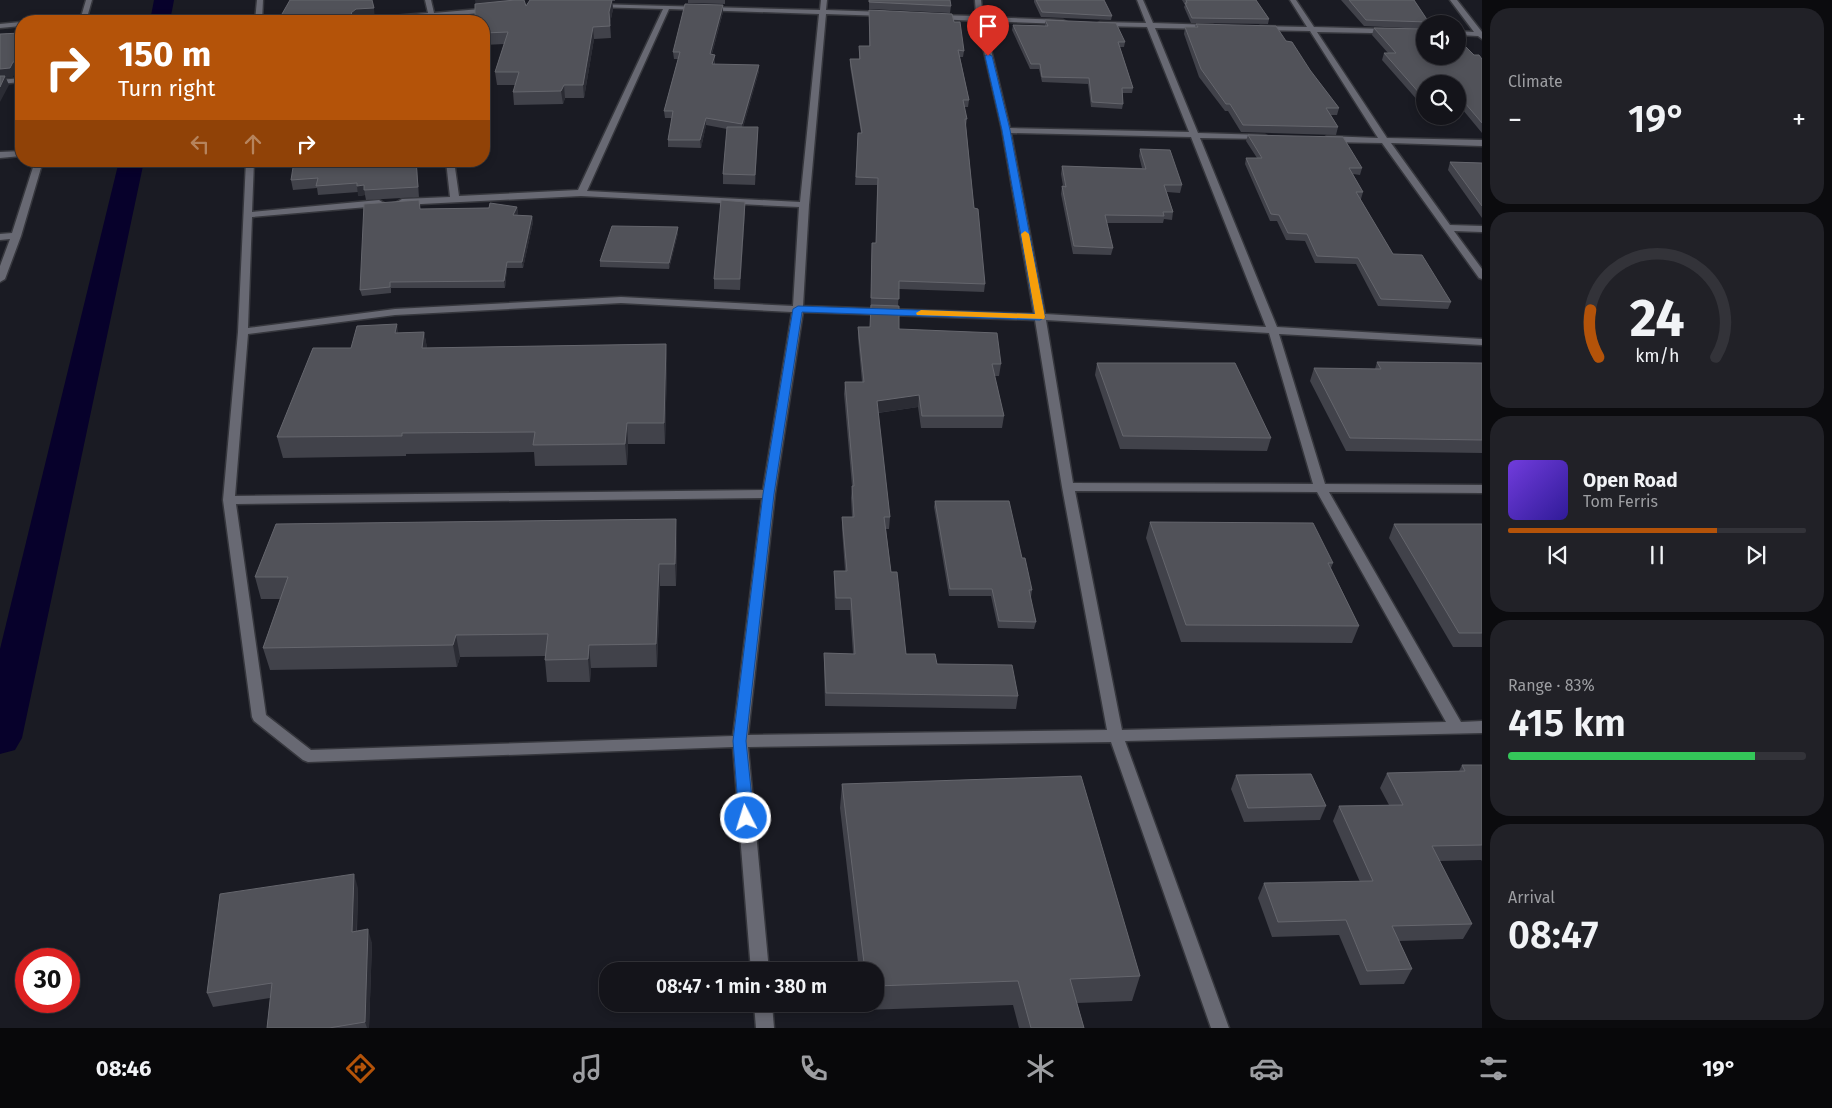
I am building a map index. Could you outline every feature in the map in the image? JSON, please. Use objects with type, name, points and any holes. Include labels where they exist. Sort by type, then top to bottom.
[{"type":"street","points":[[84,15],[89,0]]},
{"type":"street","points":[[259,15],[260,0]]},
{"type":"street","points":[[428,0],[431,15]]},
{"type":"street","points":[[978,0],[980,19],[1006,130],[1040,317],[1068,487],[1116,736],[1220,1028]]},
{"type":"street","points":[[1140,0],[1272,330],[1320,487],[1456,728]]},
{"type":"street","points":[[1293,0],[1384,140],[1482,276]]},
{"type":"street","points":[[1453,0],[1481,35]]},
{"type":"street","points":[[588,5],[667,7],[824,6],[892,14]]},
{"type":"street","points":[[759,962],[740,741],[769,494],[798,309],[804,205],[824,6]]},
{"type":"street","points":[[581,193],[667,7]]},
{"type":"street","points":[[455,15],[500,9]]},
{"type":"street","points":[[931,16],[1075,22]]},
{"type":"street","points":[[1094,23],[1217,27]]},
{"type":"street","points":[[0,26],[15,25]]},
{"type":"street","points":[[1255,28],[1416,32]]},
{"type":"street","points":[[1466,34],[1481,35]]},
{"type":"street","points":[[0,82],[15,81]]},
{"type":"street","points":[[1006,130],[1274,137]]},
{"type":"street","points":[[1314,138],[1482,143]]},
{"type":"street","points":[[0,155],[15,154]]},
{"type":"street","points":[[0,279],[16,236],[37,167]]},
{"type":"street","points":[[250,167],[243,332],[229,500],[259,717],[308,756],[740,741],[1116,736],[1482,727]]},
{"type":"street","points":[[451,167],[455,199]]},
{"type":"street","points":[[247,215],[389,202],[581,193],[804,205]]},
{"type":"street","points":[[1449,228],[1482,229]]},
{"type":"street","points":[[0,237],[16,236]]},
{"type":"street","points":[[243,332],[395,312],[621,300],[798,309],[1040,317],[1482,342]]},
{"type":"street","points":[[1068,487],[1482,488]]},
{"type":"street","points":[[229,500],[769,494]]},
{"type":"street","points":[[764,1012],[765,1028]]},
{"type":"building","points":[[290,0],[372,0],[374,8],[356,9],[351,13],[353,15],[281,15]]},
{"type":"building","points":[[524,0],[526,6],[530,0],[612,0],[609,12],[610,26],[593,27],[583,85],[564,85],[561,91],[513,92],[519,72],[495,72],[508,32],[490,33],[490,15],[475,15],[475,4]]},
{"type":"building","points":[[869,0],[950,0],[951,6],[869,2]]},
{"type":"building","points":[[1036,0],[1104,0],[1112,16],[1042,12]]},
{"type":"building","points":[[1186,0],[1256,0],[1269,19],[1192,18],[1185,3],[1187,3]]},
{"type":"building","points":[[1349,0],[1414,0],[1424,15],[1416,15],[1416,22],[1366,20]]},
{"type":"building","points":[[685,4],[723,5],[710,54],[715,55],[712,64],[759,65],[742,124],[706,118],[700,140],[668,140],[673,111],[664,111],[680,52],[673,52]]},
{"type":"building","points":[[869,10],[952,14],[954,22],[960,22],[964,51],[958,50],[969,100],[963,100],[967,119],[965,119],[974,208],[978,209],[985,284],[899,281],[899,299],[871,298],[872,243],[876,243],[878,178],[856,177],[858,133],[862,133],[850,59],[860,59],[859,46],[870,46]]},
{"type":"building","points":[[1045,20],[1116,23],[1125,42],[1118,42],[1133,88],[1122,88],[1123,104],[1092,102],[1089,78],[1042,77],[1040,64],[1031,64],[1013,25],[1048,26]]},
{"type":"building","points":[[1196,24],[1276,26],[1286,41],[1292,42],[1310,70],[1339,108],[1326,108],[1338,127],[1243,125],[1230,104],[1226,104],[1201,69],[1185,27],[1198,27]]},
{"type":"building","points":[[1374,28],[1416,29],[1416,65],[1466,65],[1466,47],[1474,55],[1479,55],[1482,59],[1482,123],[1466,104],[1466,75],[1416,75],[1416,89],[1384,53],[1396,53]]},
{"type":"building","points":[[15,33],[15,62],[13,62],[10,68],[0,69],[0,34]]},
{"type":"building","points":[[0,76],[5,76],[0,87]]},
{"type":"building","points":[[727,127],[758,127],[755,175],[723,174]]},
{"type":"building","points":[[1248,135],[1343,137],[1362,168],[1349,168],[1363,192],[1356,192],[1393,254],[1422,255],[1451,302],[1381,299],[1358,258],[1317,256],[1307,234],[1288,233],[1279,215],[1271,214],[1246,158],[1262,158]]},
{"type":"building","points":[[1140,149],[1170,150],[1182,185],[1164,185],[1173,212],[1163,212],[1164,216],[1105,215],[1113,248],[1074,246],[1062,186],[1066,187],[1062,166],[1146,169]]},
{"type":"building","points":[[1450,162],[1482,163],[1482,206]]},
{"type":"building","points":[[293,167],[416,167],[418,187],[364,190],[364,185],[357,186],[357,183],[316,186],[318,178],[291,180]]},
{"type":"building","points":[[419,200],[420,209],[489,208],[490,203],[517,207],[513,215],[532,216],[522,262],[507,262],[504,281],[390,282],[390,287],[360,290],[364,204]]},
{"type":"building","points":[[721,200],[745,202],[740,279],[714,279]]},
{"type":"building","points":[[612,226],[678,227],[669,263],[600,261]]},
{"type":"building","points":[[871,305],[899,306],[899,329],[997,333],[1001,364],[992,364],[1004,416],[922,416],[919,395],[877,401],[890,517],[884,517],[891,572],[897,572],[906,654],[935,654],[937,664],[1012,665],[1018,696],[826,693],[824,653],[855,654],[851,598],[836,598],[834,571],[847,571],[842,517],[854,517],[852,486],[854,486],[845,382],[864,382],[858,327],[870,327]]},
{"type":"building","points":[[397,324],[395,333],[424,332],[422,348],[666,344],[664,423],[627,423],[625,444],[533,445],[535,432],[402,433],[402,436],[277,437],[313,348],[351,348],[357,326]]},
{"type":"building","points":[[1377,362],[1482,363],[1482,440],[1350,438],[1314,368],[1381,369]]},
{"type":"building","points":[[1097,363],[1235,363],[1271,438],[1123,436]]},
{"type":"building","points":[[935,501],[1009,501],[1022,558],[1025,558],[1036,622],[999,621],[992,589],[950,589]]},
{"type":"building","points":[[676,519],[675,564],[659,564],[656,644],[589,645],[588,659],[545,660],[548,634],[456,635],[453,645],[263,648],[288,577],[255,577],[276,524]]},
{"type":"building","points":[[1150,522],[1313,523],[1333,563],[1328,563],[1359,626],[1186,625]]},
{"type":"building","points":[[1394,524],[1482,524],[1482,633],[1459,633]]},
{"type":"building","points":[[1462,765],[1482,765],[1482,845],[1432,846],[1472,924],[1392,926],[1412,969],[1367,971],[1346,920],[1278,922],[1264,883],[1373,881],[1339,806],[1403,805],[1387,773],[1465,771]]},
{"type":"building","points":[[1311,774],[1326,806],[1248,808],[1236,775]]},
{"type":"building","points":[[1081,776],[1140,976],[1070,979],[1084,1028],[1031,1028],[1018,981],[884,986],[884,962],[864,962],[842,784]]},
{"type":"building","points":[[354,874],[352,932],[368,929],[365,1022],[329,1028],[267,1028],[272,983],[207,993],[220,894]]},
{"type":"waterway","points":[[161,15],[164,0]]},
{"type":"waterway","points":[[0,738],[131,167]]},
{"type":"slow traffic","points":[[921,313],[1040,317],[1025,234]]},
{"type":"route","points":[[746,818],[740,741],[769,494],[798,309],[1040,317],[1006,130],[988,56]]}]
